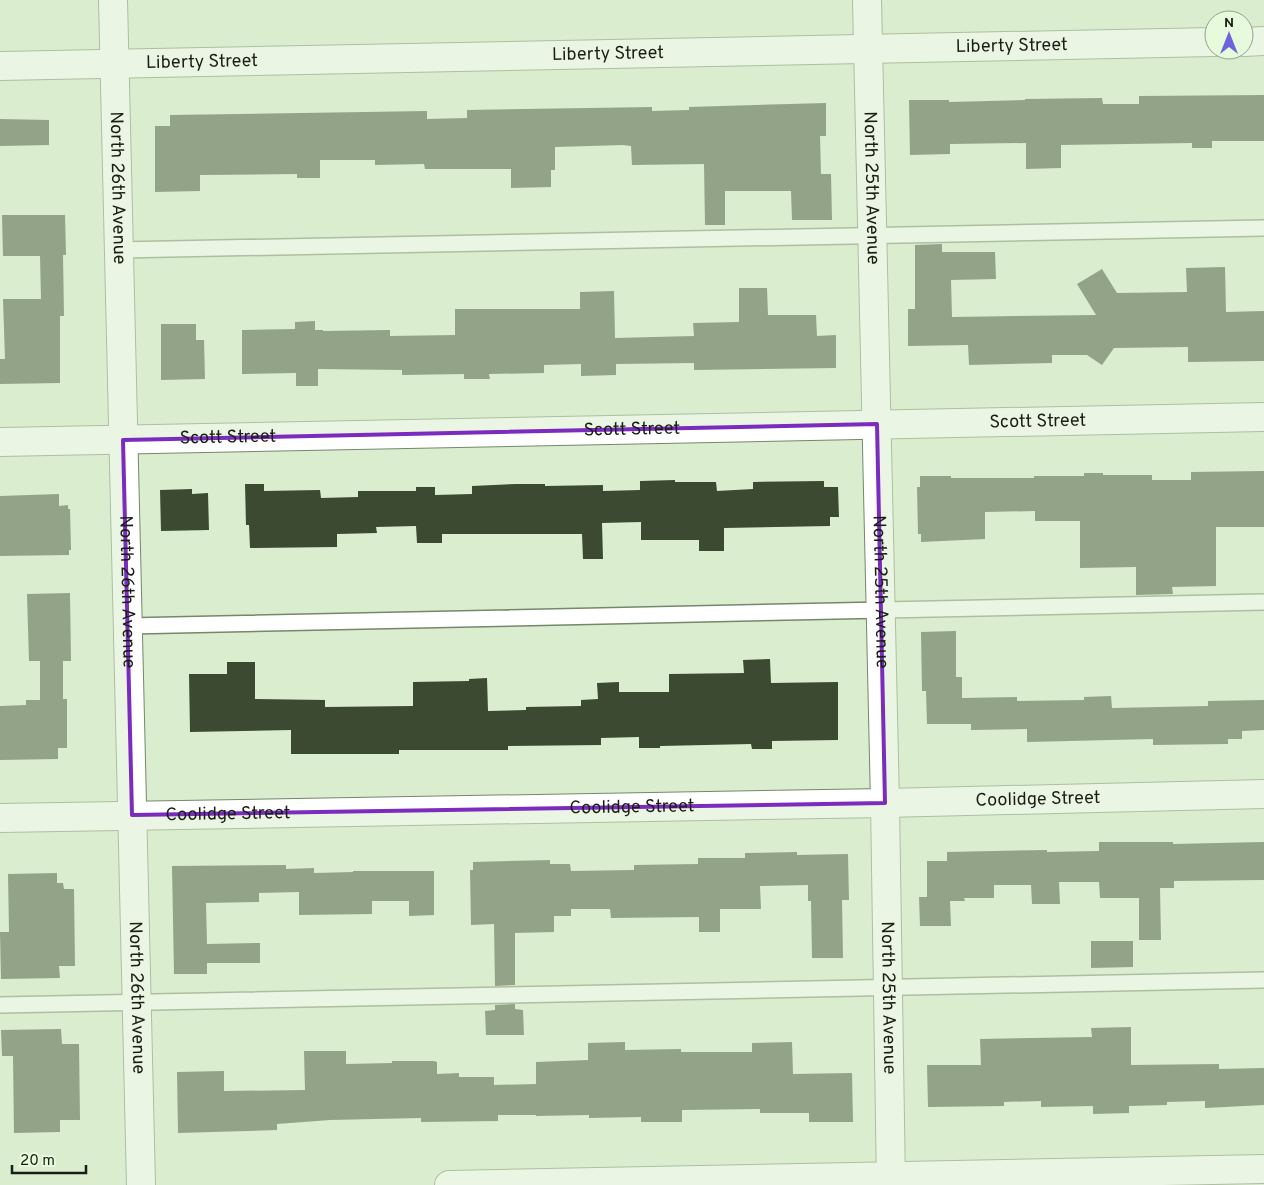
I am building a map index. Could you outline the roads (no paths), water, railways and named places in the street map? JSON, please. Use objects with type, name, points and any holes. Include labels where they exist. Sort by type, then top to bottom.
[{"type":"street","name":"North 26th Avenue","points":[[113,0],[141,1185]]},
{"type":"street","name":"North 25th Avenue","points":[[867,0],[885,803],[891,1181]]},
{"type":"street","name":"Liberty Street","points":[[0,66],[1204,42]]},
{"type":"street","name":"Scott Street","points":[[0,442],[1264,417]]},
{"type":"street","name":"Coolidge Street","points":[[0,818],[885,803],[1264,794]]},
{"type":"street","points":[[449,1185],[891,1181],[1264,1169]]},
{"type":"lane","points":[[119,250],[1264,228]]},
{"type":"lane","points":[[128,626],[1264,602]]},
{"type":"lane","points":[[0,1004],[1264,980]]}]
